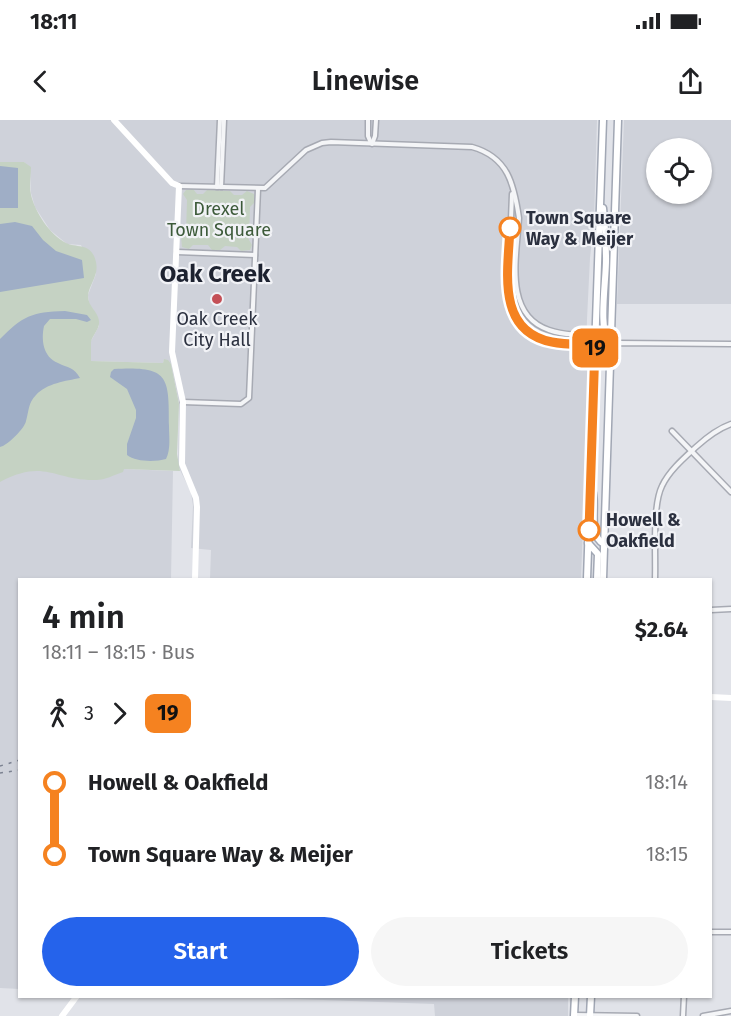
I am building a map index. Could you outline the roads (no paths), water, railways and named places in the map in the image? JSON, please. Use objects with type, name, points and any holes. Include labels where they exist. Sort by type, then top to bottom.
[{"type":"main road","points":[[114,120],[172,183],[179,186],[172,352],[183,402],[182,464],[196,498],[197,507],[195,578]]},
{"type":"main road","points":[[588,578],[603,120]]},
{"type":"main road","points":[[607,336],[618,120]]},
{"type":"main road","points":[[601,187],[606,258],[607,336],[610,345],[603,578]]},
{"type":"main road","points":[[590,480],[595,505],[594,534],[598,541],[604,544]]},
{"type":"main road","points":[[588,543],[598,554],[597,578]]},
{"type":"main road","points":[[712,697],[731,698]]},
{"type":"main road","points":[[62,1016],[76,998]]},
{"type":"main road","points":[[574,1015],[575,998]]},
{"type":"main road","points":[[590,1016],[591,998]]},
{"type":"street","points":[[219,187],[222,120]]},
{"type":"street","points":[[368,120],[368,136],[372,144]]},
{"type":"street","points":[[372,144],[376,120]]},
{"type":"street","points":[[179,186],[265,188],[306,150],[331,142],[472,147],[483,150],[501,163],[512,187],[519,218],[516,293],[521,307],[535,324],[549,331],[607,336],[618,343]]},
{"type":"street","points":[[512,187],[508,295],[512,312],[527,331],[551,342],[595,345],[618,343],[731,344]]},
{"type":"street","points":[[183,402],[242,404],[249,398],[258,189]]},
{"type":"street","points":[[177,252],[255,255]]},
{"type":"street","points":[[656,578],[659,493],[666,480],[692,451],[715,431],[731,424]]},
{"type":"street","points":[[672,431],[731,492]]},
{"type":"street","points":[[604,544],[656,545]]},
{"type":"street","points":[[712,610],[731,609]]},
{"type":"street","points":[[712,932],[731,932]]},
{"type":"street","points":[[683,1016],[684,998]]},
{"type":"street","points":[[703,1016],[731,1011]]},
{"type":"street","points":[[574,1015],[637,1016]]},
{"type":"water","points":[[0,166],[18,168],[18,208],[0,208]]},
{"type":"water","points":[[15,222],[32,226],[56,251],[82,260],[84,278],[0,292],[0,224]]},
{"type":"water","points":[[65,311],[87,315],[91,320],[87,322],[76,319],[50,319],[44,326],[44,348],[49,357],[73,370],[80,378],[57,383],[40,391],[31,401],[22,428],[11,440],[0,447],[0,339],[28,317]]},
{"type":"water","points":[[114,369],[146,370],[162,378],[166,385],[169,409],[169,447],[166,459],[146,461],[127,455],[127,444],[136,418],[136,410],[127,389],[110,377]]},
{"type":"railway","points":[[0,766],[18,761]]},
{"type":"railway","points":[[0,773],[18,770]]},
{"type":"place","name":"Town Square Way & Meijer","points":[[510,228]]},
{"type":"place","name":"Oak Creek City Hall","points":[[217,299]]},
{"type":"place","name":"Howell & Oakfield","points":[[589,530]]},
{"type":"district","name":"Oak Creek","points":[[215,274]]},
{"type":"park label","name":"Drexel Town Square","points":[[219,220]]}]
